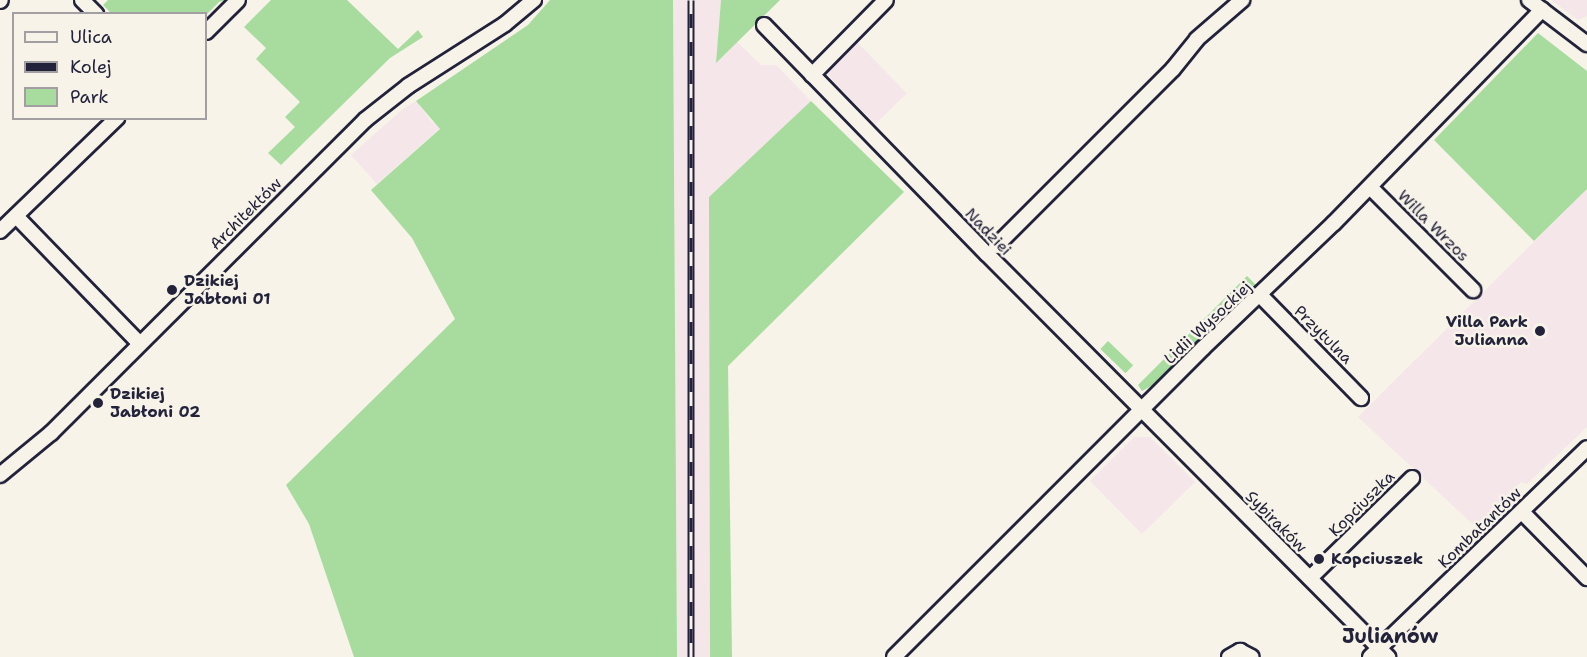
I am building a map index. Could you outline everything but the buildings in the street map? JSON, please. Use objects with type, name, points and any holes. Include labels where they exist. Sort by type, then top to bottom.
[{"type":"street","points":[[82,0],[94,12]]},
{"type":"street","points":[[207,31],[238,0]]},
{"type":"street","name":"Architektów","points":[[0,475],[51,433],[365,120],[408,86],[505,24],[534,0]]},
{"type":"street","points":[[812,75],[886,0]]},
{"type":"street","points":[[996,246],[1173,69],[1197,39],[1242,0]]},
{"type":"street","points":[[1529,0],[1587,44]]},
{"type":"street","name":"Lidii Wysockiej","points":[[894,657],[1141,410],[1261,296],[1542,10]]},
{"type":"street","name":"Nadziei","points":[[764,25],[1141,410]]},
{"type":"street","points":[[0,231],[115,120]]},
{"type":"street","name":"Willa Wrzos","points":[[1370,187],[1473,290]]},
{"type":"street","points":[[16,216],[139,343]]},
{"type":"street","name":"Przytulna","points":[[1261,296],[1361,398]]},
{"type":"street","name":"Sybiraków","points":[[1141,410],[1310,578],[1379,654]]},
{"type":"street","name":"Kombatantów","points":[[1379,654],[1587,448]]},
{"type":"street","name":"Kopciuszka","points":[[1310,578],[1412,478]]},
{"type":"street","points":[[1522,512],[1587,578]]},
{"type":"street","points":[[1229,657],[1240,651],[1252,657]]},
{"type":"shaded area","points":[[673,0],[721,0],[716,62],[737,42],[761,65],[776,65],[811,101],[709,197],[710,657],[677,657]]},
{"type":"shaded area","points":[[1551,0],[1587,0],[1587,16],[1578,20]]},
{"type":"shaded area","points":[[856,41],[907,94],[875,124],[824,72]]},
{"type":"shaded area","points":[[416,101],[431,121],[440,128],[377,184],[351,155],[403,109]]},
{"type":"shaded area","points":[[1587,189],[1587,427],[1527,484],[1521,482],[1513,490],[1518,493],[1479,530],[1358,417]]},
{"type":"shaded area","points":[[1134,437],[1150,437],[1195,482],[1142,534],[1090,481]]},
{"type":"green space","points":[[108,0],[226,0],[219,2],[207,14],[207,12],[110,12],[103,5]]},
{"type":"green space","points":[[271,0],[347,0],[398,49],[418,30],[423,37],[390,58],[281,165],[268,153],[295,127],[285,117],[300,102],[256,59],[266,48],[244,27]]},
{"type":"green space","points":[[550,0],[673,0],[677,657],[354,657],[309,524],[286,485],[455,319],[412,238],[371,190],[440,129],[416,101],[528,25]]},
{"type":"green space","points":[[721,0],[780,0],[716,63]]},
{"type":"green space","points":[[1538,33],[1587,71],[1587,189],[1534,241],[1434,140]]},
{"type":"green space","points":[[811,101],[904,192],[728,366],[732,657],[710,657],[709,197]]},
{"type":"green space","points":[[1247,276],[1256,285],[1153,385],[1142,391],[1138,385]]},
{"type":"green space","points":[[1108,341],[1133,365],[1126,373],[1100,349]]},
{"type":"railway","points":[[691,0],[691,657]]},
{"type":"place","name":"Dzikiej Jabłoni 01","points":[[172,290]]},
{"type":"place","name":"Villa Park Julianna","points":[[1540,331]]},
{"type":"place","name":"Dzikiej Jabłoni 02","points":[[98,403]]},
{"type":"place","name":"Kopciuszek","points":[[1319,559]]},
{"type":"district","name":"Julianów","points":[[1390,636]]}]
